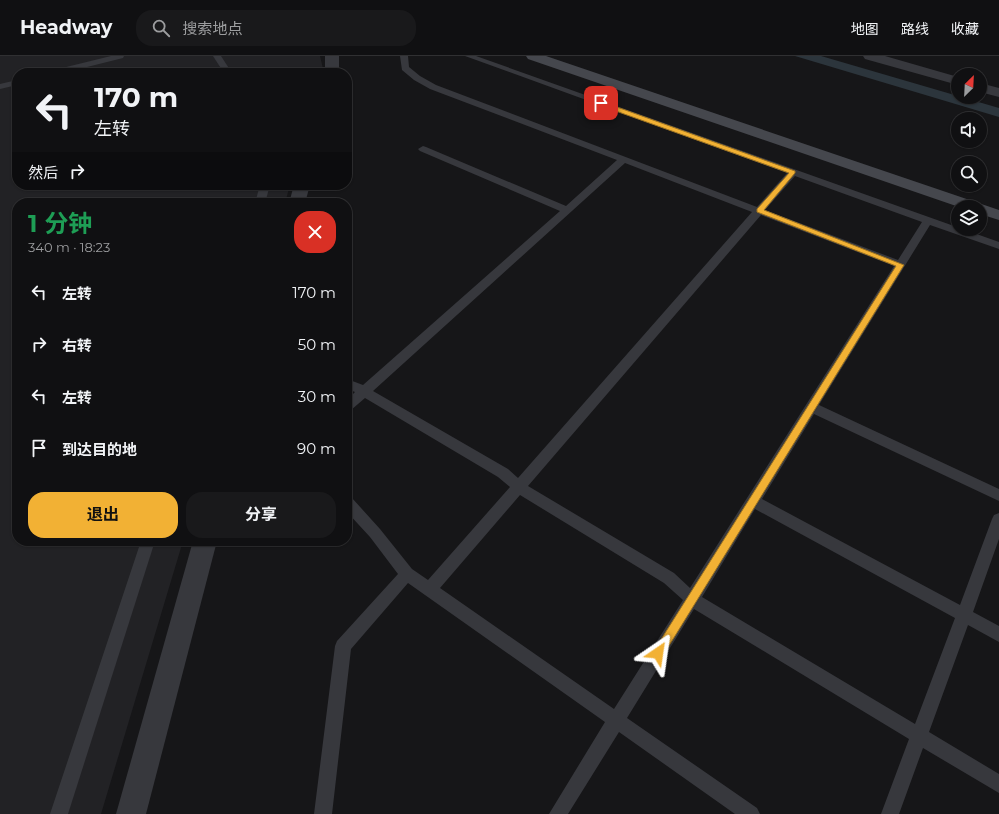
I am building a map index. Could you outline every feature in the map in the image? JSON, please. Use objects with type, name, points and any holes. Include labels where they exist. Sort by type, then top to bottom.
[{"type":"main road","points":[[533,56],[955,200]]},
{"type":"main road","points":[[987,211],[999,215]]},
{"type":"street","points":[[332,56],[332,68]]},
{"type":"street","points":[[870,56],[951,79]]},
{"type":"street","points":[[987,89],[999,93]]},
{"type":"street","points":[[131,814],[204,546]]},
{"type":"lane","points":[[72,68],[118,56]]},
{"type":"lane","points":[[217,56],[225,68]]},
{"type":"lane","points":[[404,56],[405,68],[417,78],[433,87],[900,265]]},
{"type":"lane","points":[[469,56],[999,246]]},
{"type":"lane","points":[[0,87],[12,83]]},
{"type":"lane","points":[[423,149],[567,210]]},
{"type":"lane","points":[[352,403],[624,159]]},
{"type":"lane","points":[[429,590],[793,172]]},
{"type":"lane","points":[[558,814],[928,220]]},
{"type":"lane","points":[[352,386],[503,473],[518,487],[669,578],[692,599],[999,784]]},
{"type":"lane","points":[[812,407],[999,495]]},
{"type":"lane","points":[[753,501],[999,634]]},
{"type":"lane","points":[[352,508],[375,533],[407,574],[752,814]]},
{"type":"lane","points":[[890,814],[999,519]]},
{"type":"lane","points":[[59,814],[146,546]]},
{"type":"lane","points":[[323,814],[343,646],[407,574]]},
{"type":"shaded area","points":[[0,56],[320,56],[323,68],[12,68],[12,190],[289,190],[286,198],[12,198],[12,546],[181,546],[101,814],[0,814]]},
{"type":"shaded area","points":[[795,56],[821,56],[951,94],[951,103]]},
{"type":"shaded area","points":[[956,104],[985,104],[999,108],[999,117],[987,113],[987,112]]},
{"type":"route","points":[[601,103],[793,172],[759,211],[900,265],[658,653]]}]
